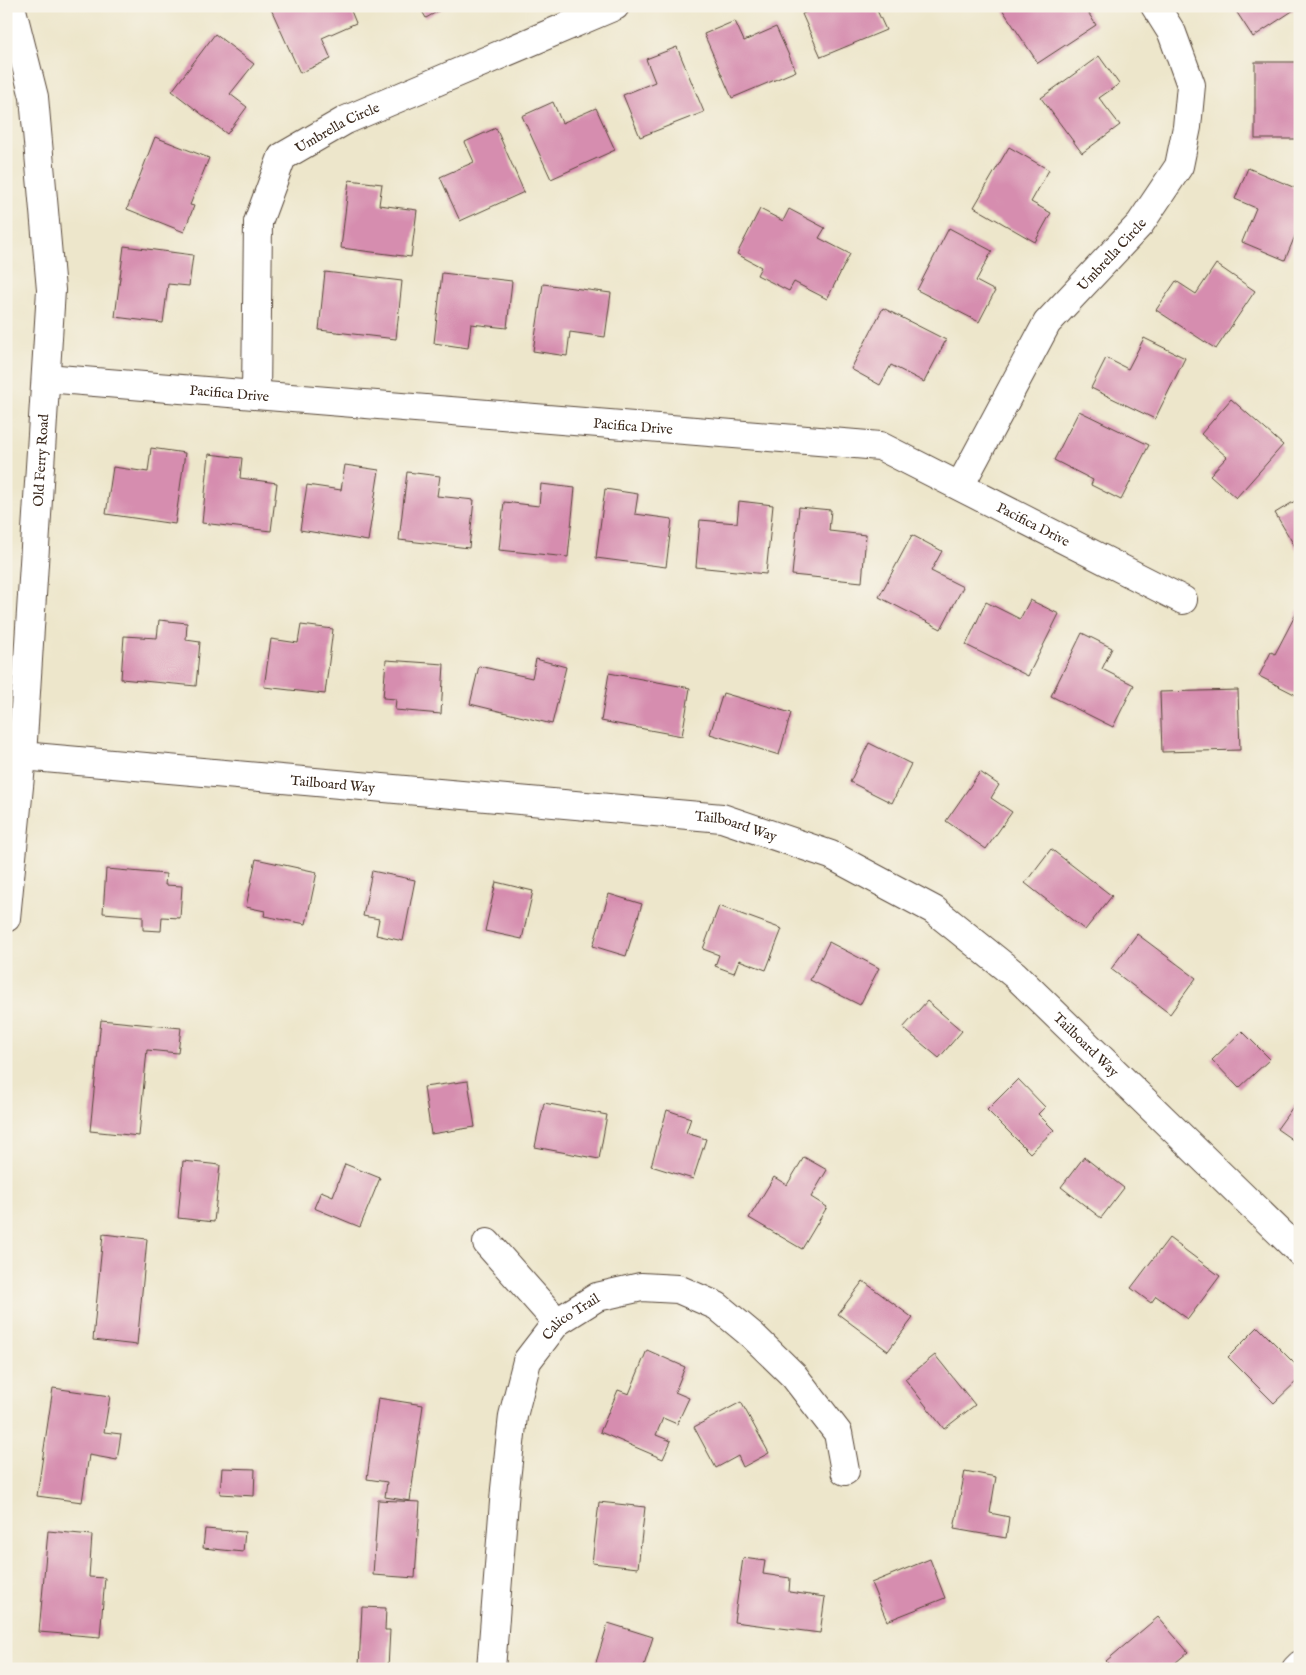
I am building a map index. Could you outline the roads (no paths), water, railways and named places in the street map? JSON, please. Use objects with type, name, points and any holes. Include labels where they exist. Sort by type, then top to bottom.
[{"type":"street","name":"Old Ferry Road","points":[[6,918],[22,756],[51,290],[34,97],[11,6]]},
{"type":"street","name":"Umbrella Circle","points":[[256,395],[258,222],[282,157],[346,120],[615,6]]},
{"type":"street","name":"Umbrella Circle","points":[[960,486],[1047,323],[1140,224],[1179,166],[1187,127],[1191,86],[1172,33],[1155,6]]},
{"type":"street","name":"Pacifica Drive","points":[[46,378],[880,446],[1183,600]]},
{"type":"street","name":"Tailboard Way","points":[[22,756],[722,818],[831,855],[934,910],[1015,975],[1300,1252]]},
{"type":"street","points":[[487,1243],[557,1322]]},
{"type":"street","name":"Calico Trail","points":[[491,1669],[505,1489],[513,1416],[527,1360],[557,1322],[596,1297],[641,1287],[678,1289],[717,1306],[753,1336],[794,1376],[838,1433],[845,1471]]},
{"type":"street","points":[[1296,1669],[1300,1665]]}]
